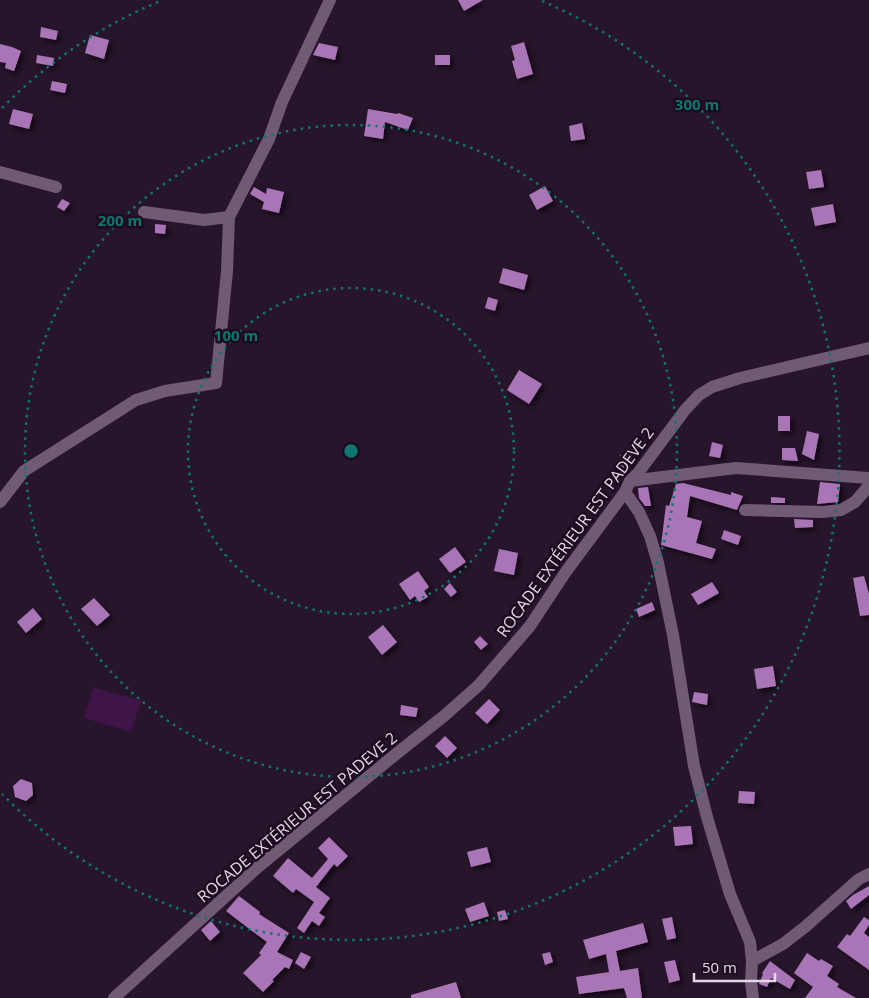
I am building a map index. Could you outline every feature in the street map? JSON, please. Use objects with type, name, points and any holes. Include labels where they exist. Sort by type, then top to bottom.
[{"type":"street","points":[[0,502],[24,471],[136,400],[165,391],[216,383],[227,271],[229,217],[269,139],[282,102],[330,0]]},
{"type":"street","points":[[0,172],[56,187]]},
{"type":"street","points":[[144,212],[204,220],[229,217]]},
{"type":"street","name":"ROCADE EXTÉRIEUR EST PADEVE 2","points":[[114,998],[258,867],[444,716],[479,685],[530,626],[565,573],[628,486],[685,410],[699,395],[712,387],[749,376],[869,348]]},
{"type":"street","points":[[753,998],[750,942],[730,894],[694,766],[674,644],[658,563],[650,536],[628,486],[736,468],[869,478]]},
{"type":"street","points":[[745,510],[824,512],[841,510],[855,502],[868,488],[869,482]]},
{"type":"street","points":[[752,961],[783,944],[806,927],[859,879],[869,874]]},
{"type":"shaded area","points":[[93,687],[141,701],[131,732],[84,718]]},
{"type":"building","points":[[458,0],[483,0],[464,11]]},
{"type":"building","points":[[41,27],[58,31],[56,40],[40,37]]},
{"type":"building","points":[[90,35],[109,40],[104,59],[85,53]]},
{"type":"building","points":[[524,42],[533,74],[517,79],[512,61],[515,60],[511,46]]},
{"type":"building","points":[[319,43],[338,47],[335,60],[313,55]]},
{"type":"building","points":[[0,44],[21,51],[14,71],[5,68],[6,63],[0,62]]},
{"type":"building","points":[[37,55],[54,58],[53,66],[36,63]]},
{"type":"building","points":[[435,55],[450,55],[450,65],[435,65]]},
{"type":"building","points":[[52,81],[67,84],[65,93],[50,90]]},
{"type":"building","points":[[13,109],[33,114],[29,129],[9,124]]},
{"type":"building","points":[[368,109],[398,113],[413,118],[408,130],[385,122],[383,139],[364,136]]},
{"type":"building","points":[[582,123],[585,139],[571,141],[569,126]]},
{"type":"building","points":[[821,170],[824,187],[809,189],[806,172]]},
{"type":"building","points":[[545,186],[553,201],[537,210],[529,195]]},
{"type":"building","points":[[254,187],[266,194],[267,188],[284,192],[279,213],[262,209],[264,202],[250,194]]},
{"type":"building","points":[[62,199],[70,203],[64,211],[57,207]]},
{"type":"building","points":[[833,204],[836,222],[815,226],[811,208]]},
{"type":"building","points":[[155,224],[166,225],[165,234],[155,233]]},
{"type":"building","points":[[503,268],[528,275],[524,290],[499,283]]},
{"type":"building","points":[[488,297],[498,300],[495,311],[485,308]]},
{"type":"building","points":[[519,370],[542,384],[529,404],[507,390]]},
{"type":"building","points":[[778,416],[790,416],[790,431],[778,431]]},
{"type":"building","points":[[807,431],[819,434],[814,460],[802,454]]},
{"type":"building","points":[[712,442],[723,445],[720,458],[709,456]]},
{"type":"building","points":[[782,448],[795,448],[798,461],[782,460]]},
{"type":"building","points":[[628,454],[629,467],[621,468],[620,455]]},
{"type":"building","points":[[820,482],[840,484],[838,502],[817,504]]},
{"type":"building","points":[[683,483],[731,495],[731,492],[743,496],[737,510],[690,496],[687,517],[702,521],[696,543],[716,549],[712,559],[661,545],[666,505],[669,506],[676,484]]},
{"type":"building","points":[[648,487],[651,506],[645,506],[639,498],[638,488]]},
{"type":"building","points":[[771,497],[785,498],[785,503],[771,503]]},
{"type":"building","points":[[794,519],[813,520],[813,527],[795,528]]},
{"type":"building","points":[[724,530],[741,536],[738,545],[721,539]]},
{"type":"building","points":[[455,547],[466,562],[450,573],[439,559]]},
{"type":"building","points":[[499,549],[518,553],[514,575],[494,571]]},
{"type":"building","points":[[418,571],[429,587],[424,591],[428,597],[419,602],[415,596],[410,600],[399,584]]},
{"type":"building","points":[[864,576],[869,594],[869,615],[860,616],[853,578]]},
{"type":"building","points":[[712,582],[719,593],[698,605],[691,594]]},
{"type":"building","points":[[450,583],[457,592],[451,597],[444,589]]},
{"type":"building","points":[[94,598],[110,615],[97,626],[81,609]]},
{"type":"building","points":[[652,602],[655,610],[639,617],[636,609]]},
{"type":"building","points":[[33,608],[42,619],[26,633],[17,622]]},
{"type":"building","points":[[383,625],[397,642],[382,655],[368,637]]},
{"type":"building","points":[[480,636],[488,644],[481,650],[474,642]]},
{"type":"building","points":[[773,666],[776,686],[757,689],[754,669]]},
{"type":"building","points":[[694,692],[708,694],[707,705],[692,702]]},
{"type":"building","points":[[489,699],[500,710],[487,724],[475,713]]},
{"type":"building","points":[[401,705],[418,708],[416,717],[400,715]]},
{"type":"building","points":[[445,736],[457,748],[447,758],[435,746]]},
{"type":"building","points":[[21,779],[32,783],[33,795],[26,801],[15,797],[13,786]]},
{"type":"building","points":[[739,791],[755,792],[754,804],[738,803]]},
{"type":"building","points":[[691,826],[693,844],[675,846],[673,827]]},
{"type":"building","points":[[329,837],[348,856],[337,867],[334,864],[316,887],[330,898],[319,913],[325,917],[319,926],[312,921],[304,933],[297,928],[314,902],[296,889],[293,893],[273,876],[288,858],[312,878],[328,859],[318,848]]},
{"type":"building","points":[[487,847],[491,862],[471,867],[467,852]]},
{"type":"building","points":[[869,886],[869,895],[851,909],[846,901]]},
{"type":"building","points":[[239,896],[260,912],[259,914],[289,933],[277,952],[293,960],[289,969],[285,967],[263,992],[243,973],[261,955],[259,953],[267,942],[226,911]]},
{"type":"building","points":[[484,902],[489,916],[470,922],[465,909]]},
{"type":"building","points":[[505,910],[508,919],[499,921],[497,912]]},
{"type":"building","points":[[672,917],[676,938],[667,940],[662,919]]},
{"type":"building","points":[[864,917],[869,920],[869,925],[864,933],[869,937],[869,970],[837,947],[847,934],[850,936]]},
{"type":"building","points":[[211,921],[220,932],[210,941],[201,930]]},
{"type":"building","points":[[643,923],[648,942],[616,951],[620,971],[638,968],[642,998],[627,998],[624,988],[579,994],[576,977],[609,972],[606,954],[589,959],[583,940]]},
{"type":"building","points":[[301,952],[311,957],[304,969],[295,963]]},
{"type":"building","points":[[550,952],[553,962],[545,965],[542,954]]},
{"type":"building","points":[[807,953],[819,961],[821,959],[833,966],[827,976],[839,984],[837,987],[856,998],[805,998],[813,987],[794,973]]},
{"type":"building","points":[[675,960],[680,980],[669,983],[664,962]]},
{"type":"building","points":[[770,961],[795,980],[790,989],[771,978],[767,987],[759,984],[762,973]]},
{"type":"building","points":[[456,982],[461,998],[411,998],[411,995]]}]
